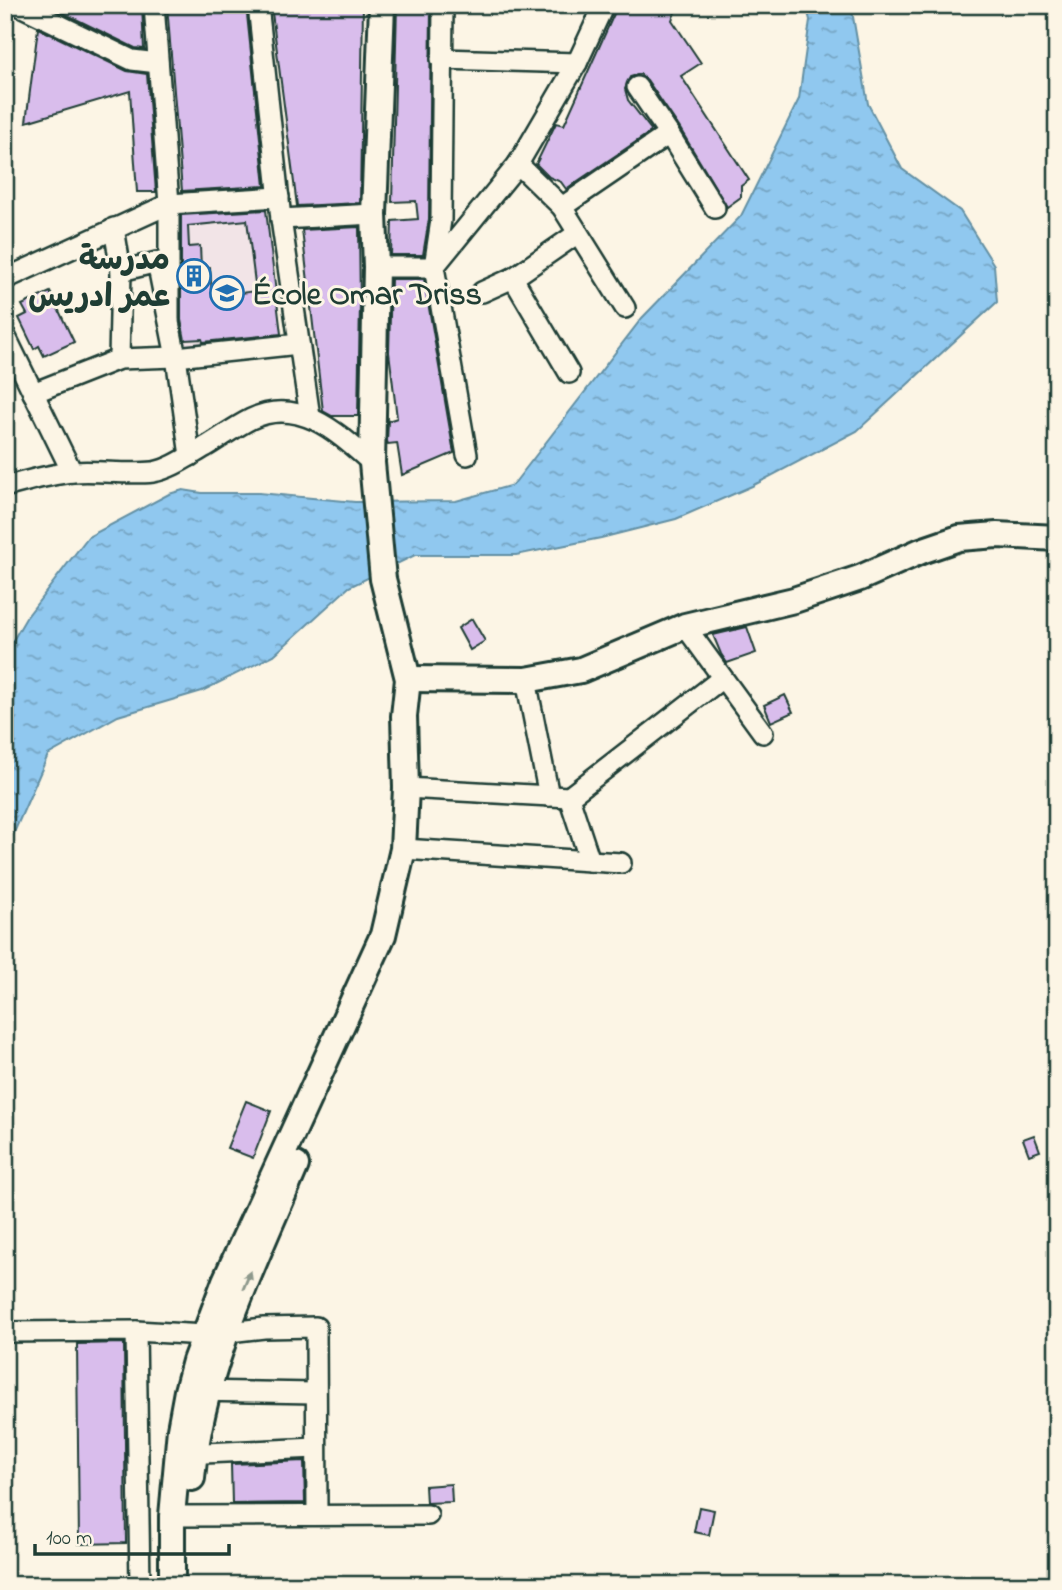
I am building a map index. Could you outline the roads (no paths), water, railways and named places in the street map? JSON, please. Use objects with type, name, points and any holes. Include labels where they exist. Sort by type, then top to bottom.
[{"type":"main road","points":[[172,1585],[186,1454],[197,1391],[216,1334],[225,1281],[305,1125],[391,937],[410,850],[413,788],[404,716],[407,686],[383,579],[372,468],[376,267],[374,214],[382,5]]},
{"type":"main road","points":[[407,686],[526,680],[581,670],[685,626],[794,600],[860,578],[921,551],[959,538],[998,535],[1057,538]]},
{"type":"main road","points":[[181,1516],[188,1585]]},
{"type":"street","points":[[18,5],[132,60],[158,63]]},
{"type":"street","points":[[154,5],[169,204],[169,320]]},
{"type":"street","points":[[258,5],[281,219],[310,417]]},
{"type":"street","points":[[443,5],[441,220],[434,267],[467,455]]},
{"type":"street","points":[[434,267],[518,164],[577,63],[604,5]]},
{"type":"street","points":[[441,58],[577,63]]},
{"type":"street","points":[[637,86],[715,208]]},
{"type":"street","points":[[562,207],[670,135]]},
{"type":"street","points":[[518,164],[562,207],[625,308]]},
{"type":"street","points":[[5,279],[169,204],[279,197]]},
{"type":"street","points":[[281,219],[374,214]]},
{"type":"street","points":[[114,228],[121,271],[119,359]]},
{"type":"street","points":[[482,292],[513,278],[578,233]]},
{"type":"street","points":[[121,271],[157,262],[176,357],[190,456]]},
{"type":"street","points":[[376,267],[434,267]]},
{"type":"street","points":[[513,278],[569,373]]},
{"type":"street","points":[[5,335],[72,472]]},
{"type":"street","points":[[33,393],[119,359],[176,357],[299,344]]},
{"type":"street","points":[[5,382],[23,371]]},
{"type":"street","points":[[5,487],[72,472],[153,472],[190,456],[251,419],[266,414],[288,412],[310,417],[340,436],[372,468]]},
{"type":"street","points":[[685,626],[721,679],[763,733]]},
{"type":"street","points":[[413,788],[559,796],[721,679]]},
{"type":"street","points":[[526,680],[559,796],[590,861]]},
{"type":"street","points":[[410,850],[621,863]]},
{"type":"street","points":[[5,1332],[136,1331],[216,1334],[264,1328],[316,1327],[317,1515]]},
{"type":"street","points":[[136,1331],[139,1585]]},
{"type":"street","points":[[197,1391],[315,1393]]},
{"type":"street","points":[[186,1454],[316,1448]]},
{"type":"street","points":[[181,1516],[428,1515]]},
{"type":"water","points":[[806,5],[851,5],[868,104],[902,169],[960,211],[994,265],[997,302],[857,431],[752,486],[676,519],[601,538],[516,555],[415,555],[349,587],[274,655],[202,691],[118,716],[48,755],[5,853],[5,654],[26,618],[88,537],[169,494],[183,490],[202,493],[259,493],[355,502],[456,501],[513,485],[642,318],[741,216],[799,99],[810,20]]},
{"type":"place","name":"مدرسة عمر ادريس","points":[[194,276]]},
{"type":"place","name":"École Omar Driss","points":[[227,293]]}]
